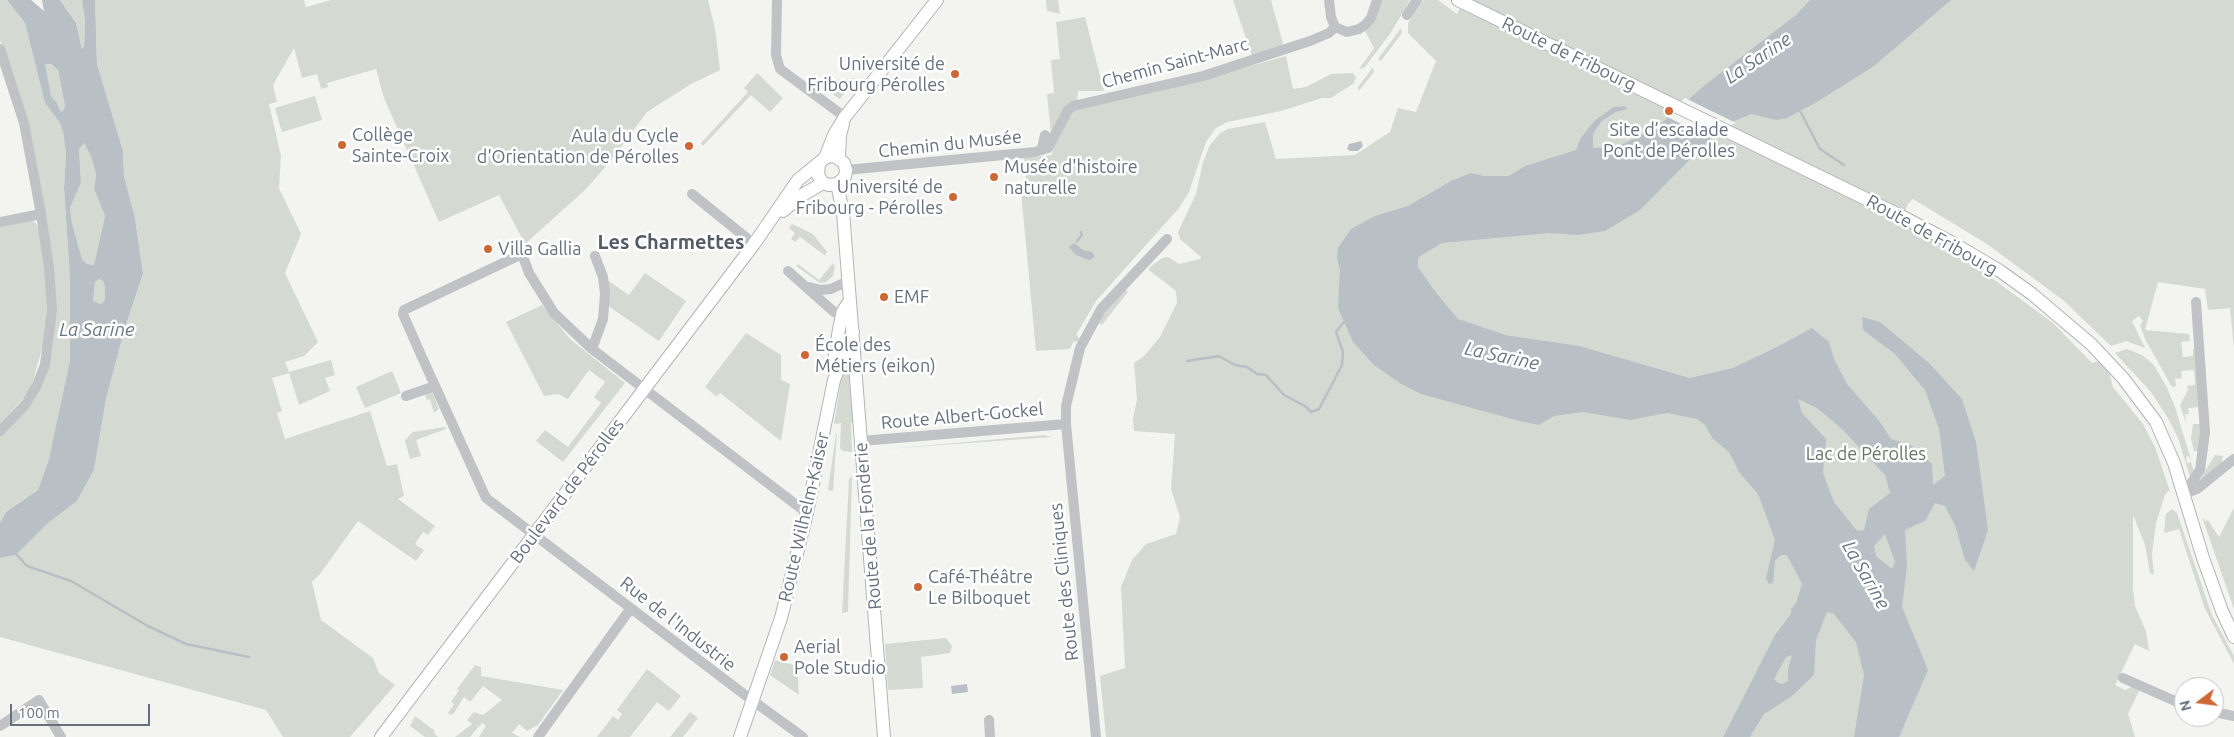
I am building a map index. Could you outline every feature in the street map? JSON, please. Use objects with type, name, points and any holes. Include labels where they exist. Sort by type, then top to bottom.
[{"type":"main road","points":[[822,161],[830,156],[839,158],[844,163],[845,177],[837,184],[829,185],[823,183],[818,175],[822,161],[834,135],[845,117],[937,0]]},
{"type":"main road","name":"Route de Fribourg","points":[[1460,1],[1952,242],[2000,271],[2032,294],[2091,344],[2123,378],[2156,422],[2187,490],[2218,602],[2234,638]]},
{"type":"main road","points":[[839,158],[840,135],[845,117]]},
{"type":"main road","name":"Boulevard de Pérolles","points":[[380,737],[754,244],[798,180],[822,161]]},
{"type":"main road","name":"Boulevard de Pérolles","points":[[768,225],[791,202],[823,183]]},
{"type":"main road","points":[[834,380],[834,358],[848,310],[843,212],[837,184]]},
{"type":"main road","name":"Route de la Fonderie","points":[[848,310],[853,332],[884,737]]},
{"type":"main road","name":"Route Wilhelm-Kaiser","points":[[740,737],[781,618],[807,512],[834,380],[853,332]]},
{"type":"street","points":[[777,0],[776,54],[780,69],[845,117]]},
{"type":"street","points":[[1329,0],[1331,17],[1335,27],[1347,32],[1359,29],[1372,18],[1377,0]]},
{"type":"street","points":[[1407,15],[1417,0]]},
{"type":"street","name":"Chemin Saint-Marc","points":[[1042,148],[1048,148],[1068,110],[1073,106],[1203,76],[1310,41],[1329,33],[1335,27]]},
{"type":"street","points":[[0,48],[24,123],[41,214],[49,268],[52,310],[46,365],[38,385],[25,405],[0,431]]},
{"type":"street","name":"Chemin du Musée","points":[[846,170],[1036,152],[1042,148],[1044,135]]},
{"type":"street","points":[[692,194],[754,244]]},
{"type":"street","points":[[0,222],[41,214]]},
{"type":"street","name":"Route des Cliniques","points":[[1096,737],[1066,424],[1069,388],[1085,336],[1101,309],[1167,239]]},
{"type":"street","name":"Rue de l'Industrie","points":[[592,349],[554,313],[529,273],[522,254],[406,307],[403,314],[486,498],[753,702],[803,737]]},
{"type":"street","points":[[595,256],[603,277],[605,294],[603,319],[592,349],[807,512]]},
{"type":"street","points":[[788,271],[808,286],[834,312],[848,310]]},
{"type":"street","points":[[808,286],[821,290],[831,289],[848,281]]},
{"type":"street","points":[[2187,490],[2200,470],[2205,432],[2196,302]]},
{"type":"street","points":[[406,396],[435,386]]},
{"type":"street","name":"Route Albert-Gockel","points":[[861,442],[1066,424]]},
{"type":"street","points":[[2187,490],[2198,489],[2234,459]]},
{"type":"street","points":[[538,737],[632,608]]},
{"type":"street","points":[[2122,678],[2174,701]]},
{"type":"street","points":[[0,726],[39,700],[61,737]]},
{"type":"street","points":[[989,720],[990,737]]},
{"type":"green space","points":[[0,0],[7,0],[25,23],[45,103],[60,123],[63,132],[66,153],[64,188],[70,277],[70,361],[59,421],[38,490],[6,512],[0,523],[0,436],[27,408],[55,315],[12,72],[0,40]]},
{"type":"green space","points":[[60,0],[82,0],[85,22],[84,46],[82,49],[76,23]]},
{"type":"green space","points":[[95,0],[304,0],[306,7],[331,0],[708,0],[715,29],[720,70],[691,84],[647,112],[609,163],[585,190],[525,244],[499,195],[439,222],[384,98],[376,69],[327,83],[328,87],[321,89],[317,74],[302,78],[294,48],[273,85],[277,102],[269,104],[281,156],[279,188],[301,234],[285,273],[318,342],[304,356],[285,362],[289,372],[331,360],[335,375],[325,378],[330,391],[299,405],[289,373],[272,378],[282,411],[277,413],[285,439],[370,411],[387,466],[397,464],[404,496],[398,499],[435,526],[428,535],[423,532],[415,544],[424,550],[416,561],[358,521],[320,574],[312,582],[321,620],[373,658],[379,673],[395,685],[350,737],[283,737],[266,710],[0,637],[0,558],[16,555],[47,524],[77,501],[94,470],[106,399],[124,331],[143,275],[135,218],[124,176],[123,151],[97,64]]},
{"type":"green space","points":[[1046,0],[1058,0],[1060,14],[1047,11]]},
{"type":"green space","points":[[1233,0],[1271,0],[1284,47],[1252,56]]},
{"type":"green space","points":[[1380,0],[1410,0],[1390,34],[1364,68],[1359,69],[1374,48],[1365,31],[1377,16]]},
{"type":"green space","name":"Lac de Pérolles","points":[[1423,0],[1438,0],[1457,14],[1464,0],[2234,0],[2234,348],[2230,308],[2208,310],[2205,289],[2158,282],[2145,330],[2189,334],[2190,341],[2181,342],[2183,357],[2193,356],[2193,349],[2197,349],[2199,407],[2188,408],[2189,414],[2185,414],[2186,423],[2180,405],[2188,390],[2187,386],[2195,385],[2194,370],[2181,371],[2182,378],[2175,379],[2176,386],[2172,387],[2145,339],[2140,325],[2143,321],[2139,316],[2132,321],[2145,348],[2126,341],[2111,346],[2063,300],[1987,244],[1913,199],[1908,204],[1901,221],[1974,265],[2053,323],[2092,363],[2099,361],[2107,364],[2113,387],[2143,424],[2155,447],[2170,491],[2165,495],[2156,523],[2152,554],[2154,575],[2150,573],[2145,545],[2133,515],[2133,589],[2135,606],[2146,631],[2149,651],[2135,644],[2115,685],[2125,690],[2134,686],[2140,689],[2128,714],[2135,737],[1741,737],[1772,642],[1723,737],[1106,737],[1100,676],[1125,668],[1121,587],[1132,560],[1146,544],[1176,534],[1180,517],[1171,489],[1175,434],[1134,431],[1133,419],[1137,399],[1134,363],[1144,356],[1160,337],[1177,303],[1176,291],[1149,270],[1150,267],[1162,258],[1168,257],[1179,264],[1200,259],[1201,257],[1180,239],[1178,232],[1196,194],[1203,162],[1210,145],[1220,133],[1228,129],[1265,122],[1276,159],[1355,155],[1390,132],[1398,108],[1416,112],[1436,61],[1408,33],[1408,23]],"holes":[[[1624,106],[1627,109],[1616,112],[1602,121],[1593,134],[1579,143],[1594,121],[1613,107]],[[1472,324],[1506,335],[1546,341],[1523,343]]]},
{"type":"green space","points":[[1085,17],[1104,91],[1078,91],[1077,101],[1051,134],[1047,94],[1054,93],[1051,60],[1060,59],[1056,22]]},
{"type":"green space","points":[[1401,28],[1402,33],[1381,61],[1378,59]]},
{"type":"green space","points":[[1286,56],[1293,89],[1306,87],[1331,74],[1353,73],[1356,77],[1354,83],[1331,98],[1322,98],[1281,111],[1227,122],[1216,128],[1206,142],[1189,192],[1179,208],[1096,301],[1076,335],[1080,339],[1079,341],[1073,342],[1070,349],[1036,351],[1021,192],[1027,191],[1024,158],[1052,155],[1053,143],[1071,113],[1077,109],[1193,82]]},
{"type":"green space","points":[[44,64],[51,64],[58,70],[65,106],[62,112],[60,112],[57,103],[51,96]]},
{"type":"green space","points":[[1373,67],[1374,72],[1359,91],[1358,87]]},
{"type":"green space","points":[[757,73],[783,98],[770,112],[751,95],[703,146],[701,143],[748,92],[744,88]]},
{"type":"green space","points":[[857,78],[840,99],[815,83],[833,80]]},
{"type":"green space","points":[[315,96],[322,120],[282,132],[275,108]]},
{"type":"green space","points":[[84,142],[91,156],[96,174],[94,189],[105,216],[94,265],[87,264],[82,259],[70,208],[81,183],[79,149]]},
{"type":"green space","points":[[32,220],[40,231],[45,269],[47,310],[45,337],[32,385],[20,402],[0,424],[0,226]]},
{"type":"green space","points":[[792,224],[813,234],[827,252],[825,254],[827,257],[800,237],[795,242],[791,239],[795,233],[789,228]]},
{"type":"green space","points":[[833,263],[835,266],[833,276],[826,282],[820,283],[796,266],[798,264],[819,280]]},
{"type":"green space","points":[[645,273],[686,301],[659,341],[604,303],[603,277],[629,295]]},
{"type":"green space","points":[[99,279],[103,281],[105,287],[105,300],[101,304],[93,301],[95,282]]},
{"type":"green space","points":[[1124,289],[1128,292],[1102,325],[1098,322],[1104,311]]},
{"type":"green space","points":[[542,305],[570,339],[625,383],[563,462],[536,441],[545,430],[568,447],[601,403],[594,397],[605,382],[589,370],[568,399],[558,394],[544,396],[506,322]]},
{"type":"green space","points":[[746,333],[781,355],[781,380],[790,384],[781,441],[720,393],[717,397],[705,387]]},
{"type":"green space","points":[[2127,349],[2142,355],[2154,365],[2167,388],[2175,407],[2191,460],[2188,456],[2186,457],[2187,463],[2191,462],[2194,471],[2191,480],[2178,438],[2168,418],[2151,392],[2115,353]]},
{"type":"green space","points":[[847,357],[853,422],[851,423],[852,452],[842,451],[840,448],[841,423],[834,424],[845,358]]},
{"type":"green space","points":[[392,371],[401,393],[365,408],[356,387]]},
{"type":"green space","points":[[432,392],[439,409],[434,413],[430,399],[427,400],[425,395]]},
{"type":"green space","points":[[2193,424],[2200,424],[2201,451],[2194,451],[2191,439]]},
{"type":"green space","points":[[445,427],[446,429],[416,440],[421,456],[410,459],[405,440],[413,432]]},
{"type":"green space","points":[[837,434],[833,491],[828,490]]},
{"type":"green space","points":[[1044,435],[1052,437],[887,449]]},
{"type":"green space","points":[[2215,455],[2223,456],[2221,465],[2200,483],[2201,478]]},
{"type":"green space","points":[[852,476],[848,612],[842,613],[849,479]]},
{"type":"green space","points":[[2234,508],[2234,609],[2202,517],[2205,521],[2208,520],[2219,537]]},
{"type":"green space","points":[[2172,509],[2177,513],[2212,615],[2234,656],[2234,664],[2205,609],[2179,529],[2164,533],[2166,514]]},
{"type":"green space","points":[[946,638],[952,646],[950,653],[921,657],[923,688],[888,690],[885,644]]},
{"type":"green space","points":[[775,660],[797,666],[799,695],[770,675]]},
{"type":"green space","points":[[475,665],[481,667],[481,676],[563,690],[538,725],[527,731],[519,724],[512,733],[520,737],[479,737],[486,726],[482,723],[470,737],[455,737],[472,724],[467,720],[474,712],[483,715],[502,700],[483,686],[470,702],[464,697],[454,713],[451,715],[448,713],[454,704],[451,702],[459,690],[457,689]]},
{"type":"green space","points":[[647,669],[681,696],[669,711],[657,702],[630,737],[597,737],[613,716],[618,720],[622,714],[617,710]]},
{"type":"green space","points":[[690,712],[698,718],[683,737],[670,737]]},
{"type":"green space","points":[[415,716],[435,731],[434,733],[438,737],[425,737],[410,726]]},
{"type":"water","name":"La Sarine","points":[[7,0],[31,0],[44,11],[42,0],[60,0],[76,23],[82,49],[84,46],[85,22],[82,0],[95,0],[97,64],[123,151],[124,176],[135,218],[143,274],[124,331],[106,399],[94,470],[77,501],[47,524],[16,555],[0,558],[0,523],[6,512],[38,490],[49,459],[70,361],[70,278],[64,188],[66,153],[60,123],[45,103],[25,23]],"holes":[[[45,64],[51,64],[58,70],[65,106],[62,112],[51,96]],[[84,143],[91,156],[96,174],[94,189],[105,216],[94,265],[87,264],[82,259],[70,208],[81,183],[79,149]],[[99,279],[103,281],[105,287],[105,300],[101,304],[93,301],[95,282]]]},
{"type":"water","points":[[1810,0],[1951,0],[1874,66],[1815,103],[1787,118],[1776,120],[1751,114],[1723,126],[1640,210],[1605,231],[1578,235],[1549,233],[1442,243],[1420,256],[1418,267],[1458,319],[1506,335],[1579,346],[1690,378],[1733,368],[1812,328],[1829,342],[1834,359],[1847,384],[1880,422],[1891,439],[1913,446],[1932,464],[1933,485],[1945,476],[1939,429],[1925,390],[1895,354],[1863,330],[1862,317],[1880,322],[1929,363],[1962,399],[1976,442],[1988,530],[1974,571],[1965,560],[1955,525],[1945,506],[1935,503],[1925,521],[1905,530],[1907,566],[1902,607],[1928,670],[1899,737],[1854,737],[1864,675],[1856,642],[1834,614],[1827,612],[1816,640],[1814,675],[1792,696],[1764,714],[1750,737],[1723,737],[1775,635],[1791,614],[1791,609],[1796,603],[1802,584],[1787,555],[1781,555],[1775,561],[1773,583],[1769,584],[1766,578],[1775,540],[1758,494],[1739,472],[1729,452],[1713,439],[1705,425],[1697,419],[1667,413],[1630,420],[1583,412],[1554,416],[1539,425],[1421,394],[1401,384],[1374,365],[1353,342],[1338,308],[1340,270],[1337,258],[1338,248],[1351,229],[1375,216],[1408,206],[1451,181],[1471,173],[1484,176],[1509,176],[1525,166],[1576,150],[1581,138],[1594,121],[1613,107],[1624,106],[1628,109],[1616,112],[1602,121],[1593,134],[1593,148],[1617,147],[1657,127],[1705,85],[1796,15]],"holes":[[[1798,399],[1817,408],[1842,429],[1885,475],[1890,493],[1869,509],[1864,530],[1857,531],[1834,502],[1823,473],[1826,439],[1802,413]],[[1885,534],[1895,562],[1892,569],[1876,556],[1874,546]],[[1792,655],[1788,669],[1788,681],[1782,684],[1774,679],[1786,657]]]},
{"type":"water","points":[[1361,141],[1363,146],[1358,151],[1347,149],[1349,144]]},
{"type":"water","points":[[1074,243],[1083,250],[1092,252],[1095,257],[1089,260],[1076,255],[1069,247]]},
{"type":"water","points":[[967,684],[968,692],[952,694],[951,686]]},
{"type":"pier","points":[[1685,98],[1736,123],[1725,128],[1713,139],[1665,116]]},
{"type":"waterway","points":[[1799,109],[1820,149],[1844,165]]},
{"type":"waterway","points":[[1077,241],[1082,235],[1081,232]]},
{"type":"waterway","points":[[1187,361],[1219,356],[1235,365],[1247,367],[1257,374],[1266,375],[1284,395],[1305,406],[1311,412],[1319,409],[1342,365],[1343,352],[1336,332],[1344,322]]},
{"type":"waterway","points":[[14,552],[27,566],[71,581],[148,626],[186,644],[249,657]]},
{"type":"place","name":"Université de Fribourg Pérolles","points":[[955,74]]},
{"type":"place","name":"Site d’escalade Pont de Pérolles","points":[[1669,111]]},
{"type":"place","name":"Collège Sainte-Croix","points":[[342,145]]},
{"type":"place","name":"Aula du Cycle d'Orientation de Pérolles","points":[[689,146]]},
{"type":"place","name":"Musée d'histoire naturelle","points":[[994,177]]},
{"type":"place","name":"Université de Fribourg - Pérolles","points":[[953,197]]},
{"type":"place","name":"Villa Gallia","points":[[488,249]]},
{"type":"place","name":"EMF","points":[[884,297]]},
{"type":"place","name":"École des Métiers (eikon)","points":[[805,355]]},
{"type":"place","name":"Café-Théâtre Le Bilboquet","points":[[918,587]]},
{"type":"place","name":"Aerial Pole Studio","points":[[784,657]]},
{"type":"district","name":"Les Charmettes","points":[[671,242]]}]
